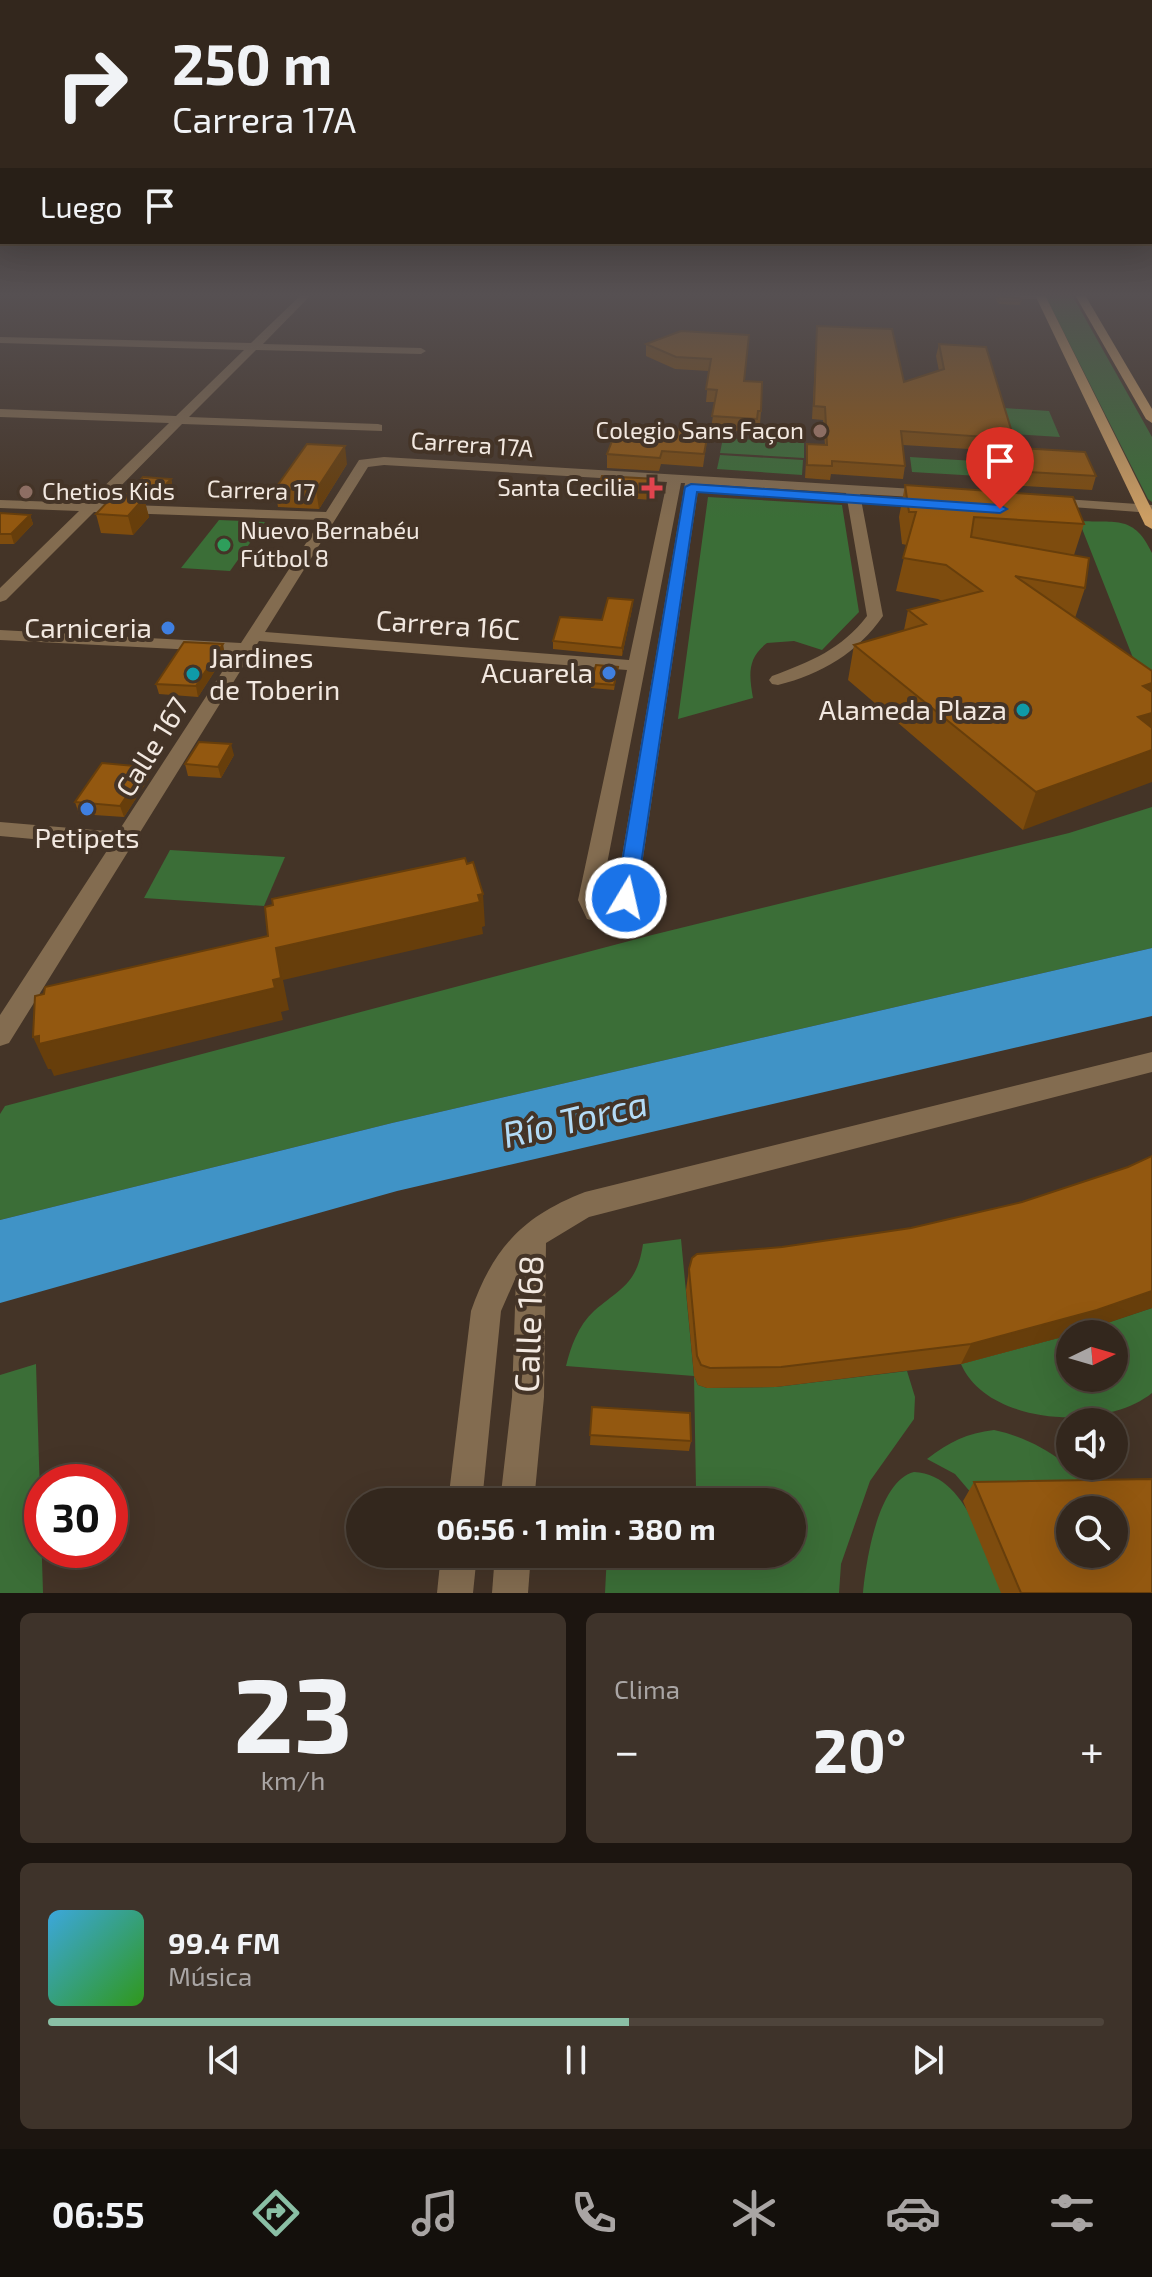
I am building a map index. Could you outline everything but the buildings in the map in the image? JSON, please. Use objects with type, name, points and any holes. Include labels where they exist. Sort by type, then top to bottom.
[{"type":"main road","points":[[1077,369],[1149,515]]},
{"type":"main road","points":[[1123,369],[1152,419]]},
{"type":"street","points":[[0,597],[230,369]]},
{"type":"street","points":[[0,413],[378,428]]},
{"type":"street","name":"Carrera 17A","points":[[384,461],[945,500]]},
{"type":"street","name":"Calle 167","points":[[0,1036],[358,468],[364,463],[384,461]]},
{"type":"street","points":[[683,482],[626,898],[622,908],[605,916],[595,913],[589,900],[637,666],[683,482]]},
{"type":"street","points":[[778,680],[825,662],[859,640],[875,616],[852,494]]},
{"type":"street","name":"Carrera 17","points":[[0,504],[328,516]]},
{"type":"street","points":[[1038,506],[1149,515]]},
{"type":"street","name":"Carrera 16C","points":[[0,635],[251,642],[637,666]]},
{"type":"street","points":[[0,829],[126,840]]},
{"type":"street","points":[[532,1235],[556,1218],[585,1205],[1152,1062]]},
{"type":"street","name":"Calle 168","points":[[467,1488],[486,1311],[502,1270],[513,1253],[532,1235]]},
{"type":"street","name":"Calle 168","points":[[518,1488],[528,1397],[532,1235]]},
{"type":"street","points":[[455,1593],[458,1568]]},
{"type":"street","points":[[510,1593],[512,1568]]},
{"type":"green space","points":[[1083,369],[1114,369],[1152,437],[1152,502]]},
{"type":"green space","points":[[1004,408],[1049,411],[1060,437],[1013,434]]},
{"type":"green space","points":[[723,438],[804,443],[804,458],[720,453]]},
{"type":"green space","points":[[720,455],[803,460],[802,475],[717,469]]},
{"type":"green space","points":[[910,457],[975,461],[979,476],[912,472]]},
{"type":"green space","points":[[708,497],[842,505],[859,612],[822,650],[794,641],[767,643],[756,655],[751,668],[753,698],[678,719]]},
{"type":"green space","name":"Nuevo Bernabéu Fútbol 8","points":[[219,520],[265,522],[230,571],[181,568]]},
{"type":"green space","points":[[1079,521],[1114,522],[1131,527],[1152,553],[1152,706]]},
{"type":"green space","points":[[1152,807],[1152,948],[392,1123],[0,1220],[0,1114],[5,1106],[652,935],[1069,833]]},
{"type":"green space","points":[[170,850],[285,857],[264,906],[144,898]]},
{"type":"green space","points":[[681,1239],[694,1376],[566,1366],[579,1330],[594,1311],[627,1284],[637,1268],[643,1244]]},
{"type":"green space","points":[[1152,1308],[1152,1393],[1123,1408],[1056,1408],[1056,1416],[1020,1410],[995,1400],[975,1384],[961,1364],[1056,1339],[1056,1392],[1128,1392],[1128,1320],[1116,1320]]},
{"type":"green space","points":[[36,1364],[39,1464],[24,1464],[24,1568],[42,1568],[43,1593],[0,1593],[0,1375]]},
{"type":"green space","points":[[907,1371],[915,1397],[914,1419],[870,1481],[841,1564],[839,1593],[605,1593],[606,1568],[806,1568],[806,1488],[696,1488],[694,1376],[698,1385],[707,1388],[776,1387]]},
{"type":"green space","points":[[994,1430],[1041,1447],[1056,1457],[1056,1480],[1085,1480],[1103,1496],[978,1501],[955,1474],[927,1459],[975,1433]]},
{"type":"green space","points":[[914,1472],[932,1476],[948,1486],[961,1500],[981,1537],[1002,1593],[863,1593],[871,1543],[883,1506],[891,1490],[902,1478]]},
{"type":"green space","points":[[611,1486],[668,1488],[611,1488]]},
{"type":"water","name":"Río Torca","points":[[1152,948],[1152,1016],[397,1191],[0,1303],[0,1220],[392,1123]]},
{"type":"place","name":"Colegio Sans Façon","points":[[820,431]]},
{"type":"place","name":"Santa Cecilia","points":[[652,488]]},
{"type":"place","name":"Chetios Kids","points":[[26,492]]},
{"type":"place","name":"Nuevo Bernabéu Fútbol 8","points":[[224,545]]},
{"type":"place","name":"Carniceria","points":[[168,628]]},
{"type":"place","name":"Acuarela","points":[[609,673]]},
{"type":"place","name":"Jardines de Toberin","points":[[193,674]]},
{"type":"place","name":"Alameda Plaza","points":[[1023,710]]},
{"type":"place","name":"Petipets","points":[[87,809]]},
{"type":"route","points":[[626,898],[691,487],[1000,509]]}]
